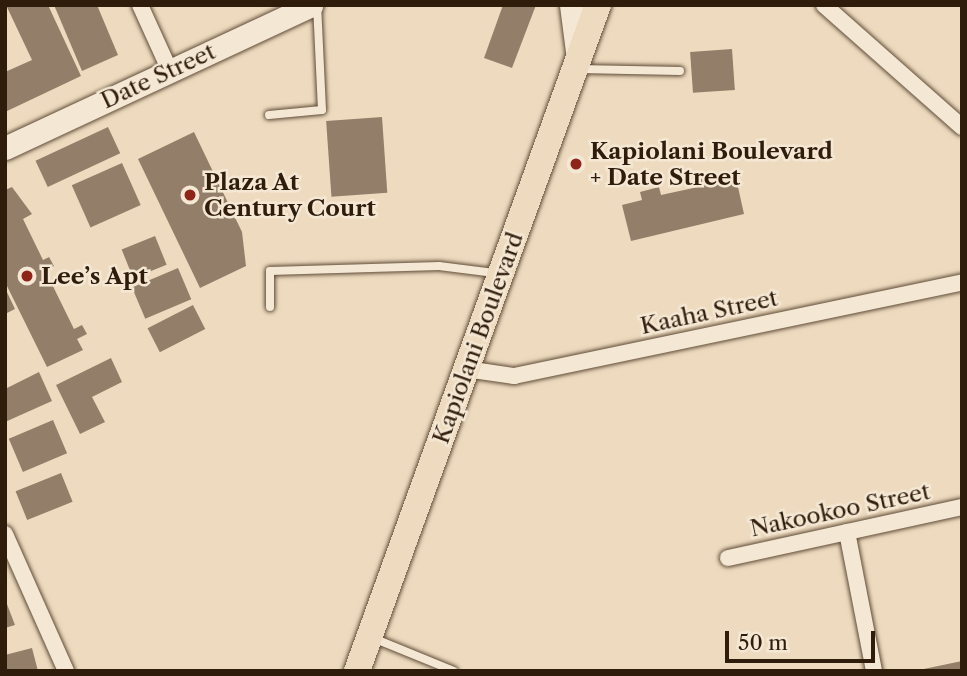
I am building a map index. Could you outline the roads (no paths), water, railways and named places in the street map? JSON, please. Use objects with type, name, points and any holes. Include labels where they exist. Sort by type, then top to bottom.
[{"type":"main road","name":"Kapiolani Boulevard","points":[[357,671],[598,5]]},
{"type":"street","points":[[140,5],[170,71]]},
{"type":"street","name":"Date Street","points":[[5,148],[311,5]]},
{"type":"street","points":[[571,5],[577,64]]},
{"type":"street","points":[[824,5],[962,127]]},
{"type":"street","name":"Kaaha Street","points":[[466,369],[514,376],[962,282]]},
{"type":"street","name":"Nakookoo Street","points":[[728,558],[962,507]]},
{"type":"street","points":[[847,533],[874,671]]},
{"type":"street","points":[[5,534],[66,671]]},
{"type":"lane","points":[[269,115],[322,110],[317,5]]},
{"type":"lane","points":[[577,64],[680,71]]},
{"type":"lane","points":[[270,307],[270,271],[439,266],[501,274]]},
{"type":"lane","points":[[370,637],[454,671]]},
{"type":"place","name":"Kapiolani Boulevard + Date Street","points":[[576,164]]},
{"type":"place","name":"Plaza At Century Court","points":[[190,195]]},
{"type":"place","name":"Lee’s Apt","points":[[27,276]]}]
